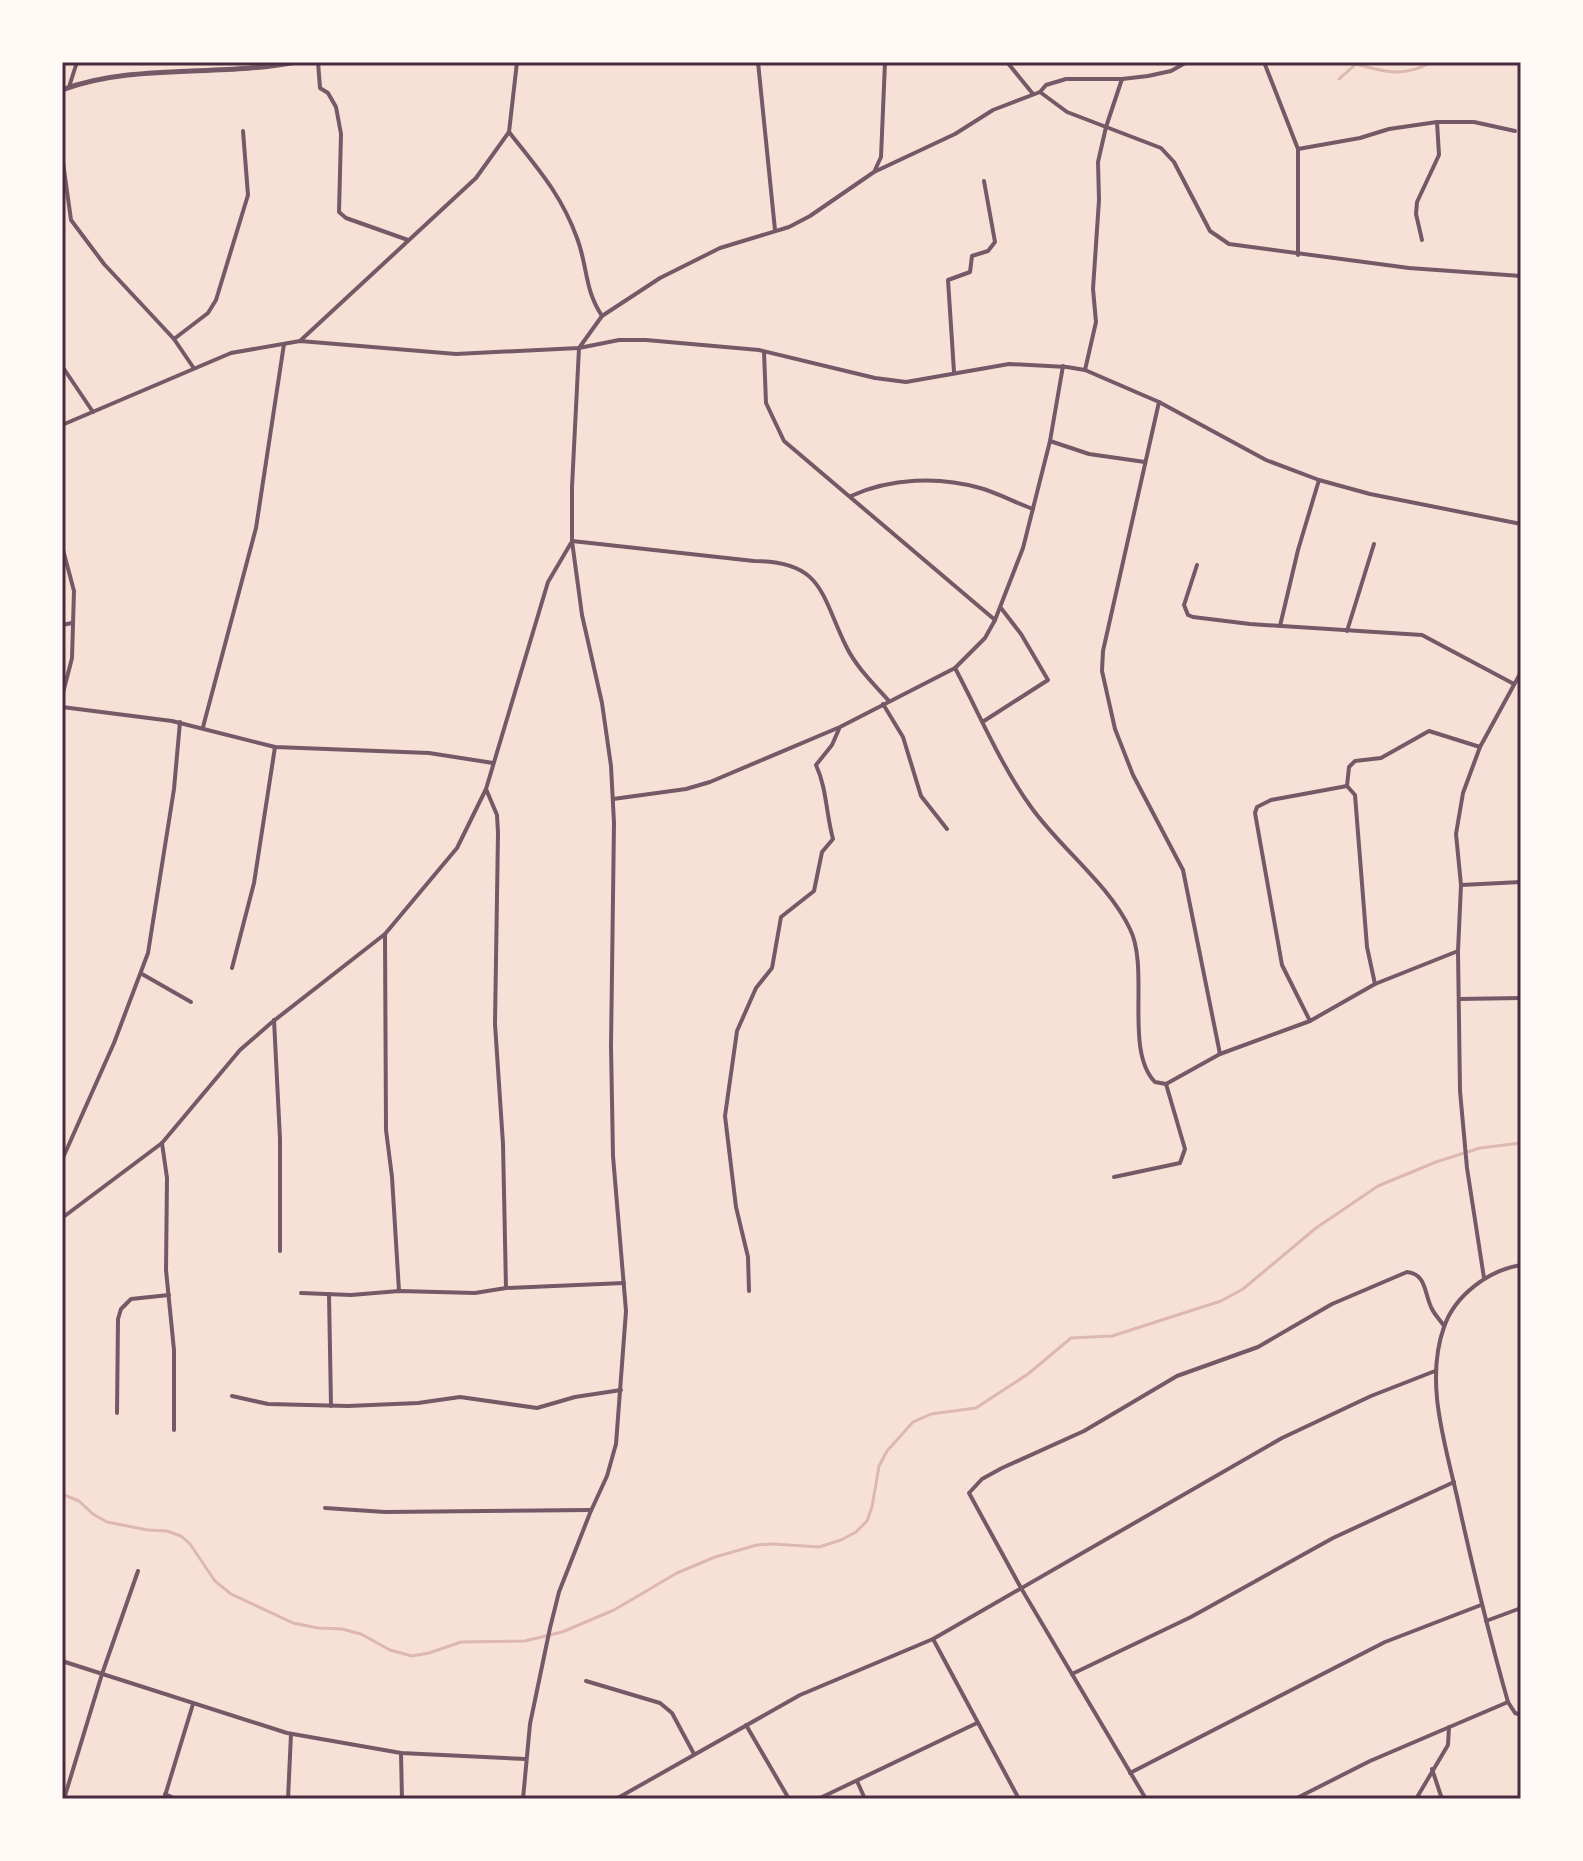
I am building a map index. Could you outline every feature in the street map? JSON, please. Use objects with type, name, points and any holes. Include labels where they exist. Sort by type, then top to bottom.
[{"type":"street","points":[[69,88],[77,62]]},
{"type":"street","points":[[62,90],[81,83],[169,72],[267,68],[296,62]]},
{"type":"street","points":[[318,62],[320,88],[328,93],[336,107],[341,134],[339,212],[346,218],[408,240]]},
{"type":"street","points":[[300,341],[476,178],[509,132],[517,62]]},
{"type":"street","points":[[758,62],[775,230]]},
{"type":"street","points":[[874,172],[881,157],[885,62]]},
{"type":"street","points":[[1007,62],[1033,95]]},
{"type":"street","points":[[523,1799],[530,1724],[559,1592],[607,1476],[616,1444],[626,1311],[613,1156],[611,766],[602,703],[582,615],[572,541],[579,348],[602,316],[639,290],[704,255],[810,216],[874,172],[955,134],[993,110],[1040,92],[1046,85],[1066,79],[1122,79],[1171,71],[1187,62]]},
{"type":"street","points":[[1264,62],[1298,149],[1298,255]]},
{"type":"street","points":[[1085,370],[1096,322],[1093,289],[1099,200],[1098,162],[1122,79]]},
{"type":"street","points":[[1040,92],[1067,112],[1168,153],[1210,231],[1229,244],[1409,268],[1521,276]]},
{"type":"street","points":[[1298,149],[1437,122],[1474,122],[1515,131]]},
{"type":"street","points":[[1422,240],[1416,214],[1417,202],[1439,155],[1437,122]]},
{"type":"street","points":[[174,339],[208,313],[221,285],[248,195],[243,131]]},
{"type":"street","points":[[509,132],[561,199],[578,241],[589,294],[602,316]]},
{"type":"street","points":[[62,155],[71,220],[104,264],[174,339],[193,367]]},
{"type":"street","points":[[954,372],[948,280],[970,272],[972,256],[988,251],[995,242],[984,181]]},
{"type":"street","points":[[62,425],[231,353],[300,341],[456,354],[579,348],[619,340],[646,340],[764,351],[875,378],[906,382],[1009,364],[1063,366],[1085,370],[1159,402],[1266,460],[1319,480],[1370,494],[1521,524]]},
{"type":"street","points":[[203,727],[256,528],[284,344]]},
{"type":"street","points":[[764,351],[766,403],[784,441],[995,620]]},
{"type":"street","points":[[62,366],[93,412]]},
{"type":"street","points":[[613,799],[686,789],[710,782],[840,727],[955,668],[985,638],[1001,608],[1023,548],[1050,441],[1063,366]]},
{"type":"street","points":[[1159,402],[1103,651],[1102,671],[1115,729],[1133,775],[1183,870],[1220,1054]]},
{"type":"street","points":[[1050,441],[1089,454],[1146,463]]},
{"type":"street","points":[[1280,626],[1319,480]]},
{"type":"street","points":[[851,496],[870,487],[896,482],[941,482],[981,488],[1033,509]]},
{"type":"street","points":[[572,541],[726,559],[777,561],[802,571],[816,581],[852,657],[894,718],[921,796],[947,829]]},
{"type":"street","points":[[62,1218],[162,1143],[240,1050],[385,934],[457,848],[486,789],[548,582],[572,541]]},
{"type":"street","points":[[1347,631],[1374,544]]},
{"type":"street","points":[[62,546],[74,591],[72,658],[62,697]]},
{"type":"street","points":[[1197,565],[1184,605],[1188,615],[1280,626],[1422,635],[1514,684]]},
{"type":"street","points":[[983,721],[1048,680],[1021,634],[1001,608]]},
{"type":"street","points":[[62,625],[72,623]]},
{"type":"street","points":[[955,668],[1032,809],[1085,869],[1130,929],[1138,956],[1136,982],[1142,1056],[1151,1079],[1166,1084],[1220,1054],[1310,1021],[1375,984],[1458,951]]},
{"type":"street","points":[[1484,1278],[1462,1113],[1458,951],[1461,885],[1456,834],[1463,793],[1480,747],[1521,672]]},
{"type":"street","points":[[62,707],[180,722],[275,747],[429,753],[493,763]]},
{"type":"street","points":[[62,1160],[142,974],[148,953],[174,789],[180,722]]},
{"type":"street","points":[[749,1291],[748,1257],[736,1207],[725,1116],[737,1031],[756,988],[772,968],[781,917],[814,891],[822,852],[833,839],[826,815],[822,778],[816,765],[832,745],[840,727]]},
{"type":"street","points":[[1375,984],[1367,947],[1355,795],[1347,786],[1349,767],[1355,761],[1381,758],[1429,731],[1480,747]]},
{"type":"street","points":[[232,968],[254,883],[275,747]]},
{"type":"street","points":[[1310,1021],[1282,965],[1255,813],[1257,807],[1271,800],[1347,786]]},
{"type":"street","points":[[486,789],[497,815],[498,833],[495,1024],[503,1144],[506,1288]]},
{"type":"street","points":[[1461,885],[1521,882]]},
{"type":"street","points":[[385,934],[386,1130],[399,1291]]},
{"type":"street","points":[[142,974],[191,1002]]},
{"type":"street","points":[[1459,999],[1521,998]]},
{"type":"street","points":[[274,1020],[280,1139],[280,1251]]},
{"type":"street","points":[[1114,1177],[1180,1163],[1185,1149],[1166,1084]]},
{"type":"street","points":[[162,1143],[167,1178],[166,1270],[174,1350],[174,1430]]},
{"type":"street","points":[[1521,1265],[1506,1267],[1484,1278],[1456,1305],[1444,1326],[1435,1371],[1441,1431],[1485,1622],[1508,1702],[1515,1713],[1521,1715]]},
{"type":"street","points":[[1146,1799],[1021,1588],[969,1493],[982,1479],[1084,1431],[1177,1376],[1258,1347],[1332,1304],[1407,1272],[1415,1272],[1422,1278],[1432,1309],[1444,1326]]},
{"type":"street","points":[[301,1293],[475,1293],[506,1288],[624,1283]]},
{"type":"street","points":[[329,1294],[331,1406]]},
{"type":"street","points":[[117,1413],[118,1319],[121,1309],[131,1299],[169,1295]]},
{"type":"street","points":[[616,1799],[819,1686],[933,1639],[1282,1438],[1371,1396],[1435,1371]]},
{"type":"street","points":[[232,1396],[268,1404],[331,1406],[418,1403],[460,1397],[537,1408],[575,1397],[621,1390]]},
{"type":"street","points":[[1072,1674],[1191,1617],[1333,1538],[1454,1482]]},
{"type":"street","points":[[325,1508],[385,1512],[591,1510]]},
{"type":"street","points":[[64,1799],[102,1674],[138,1571]]},
{"type":"street","points":[[1130,1773],[1385,1642],[1481,1605]]},
{"type":"street","points":[[1485,1622],[1521,1608]]},
{"type":"street","points":[[933,1639],[1019,1799]]},
{"type":"street","points":[[62,1661],[291,1734],[401,1753],[526,1759]]},
{"type":"street","points":[[586,1681],[660,1703],[672,1713],[694,1754]]},
{"type":"street","points":[[1295,1799],[1370,1761],[1508,1702]]},
{"type":"street","points":[[176,1799],[164,1796],[193,1704]]},
{"type":"street","points":[[818,1799],[977,1723]]},
{"type":"street","points":[[746,1724],[789,1799]]},
{"type":"street","points":[[1416,1799],[1448,1745],[1449,1727]]},
{"type":"street","points":[[288,1799],[291,1734]]},
{"type":"street","points":[[401,1753],[402,1799]]},
{"type":"street","points":[[1432,1769],[1442,1799]]},
{"type":"street","points":[[857,1781],[865,1799]]},
{"type":"waterway","points":[[1339,79],[1356,64],[1377,70],[1404,72],[1433,62]]},
{"type":"waterway","points":[[62,1494],[79,1501],[107,1522],[181,1536],[215,1581],[231,1594],[293,1623],[361,1634],[390,1650],[412,1656],[461,1642],[525,1641],[562,1632],[614,1610],[677,1573],[715,1557],[757,1545],[819,1547],[841,1540],[867,1521],[879,1466],[887,1451],[913,1422],[931,1414],[976,1408],[1028,1374],[1071,1338],[1112,1336],[1221,1301],[1243,1289],[1316,1228],[1378,1186],[1480,1148],[1521,1143]]}]
